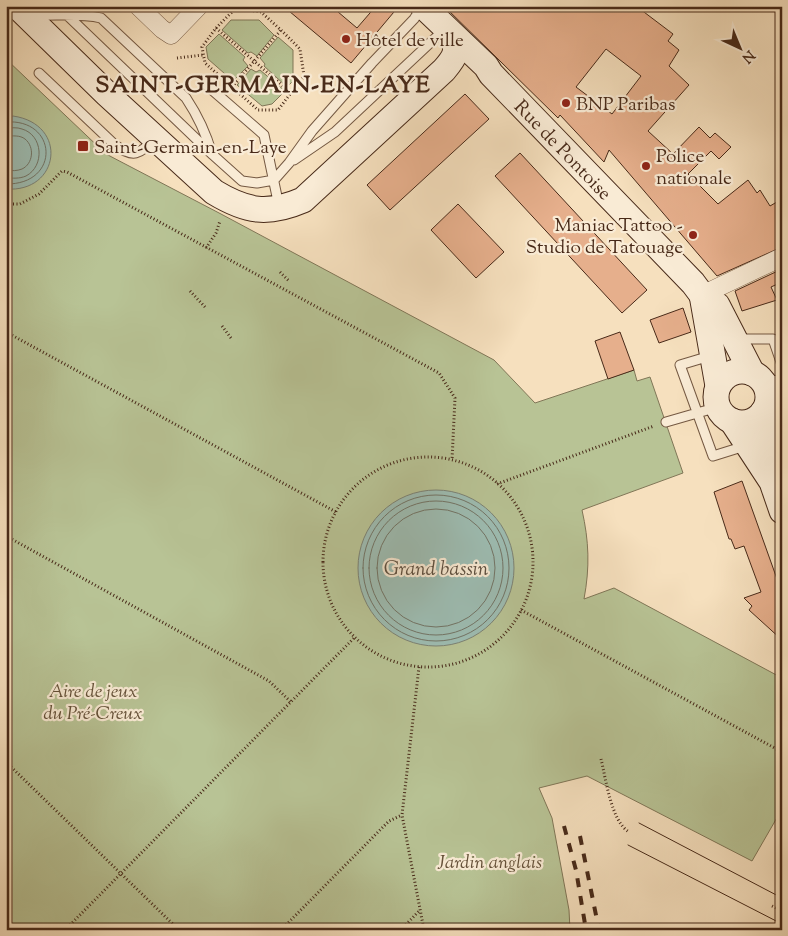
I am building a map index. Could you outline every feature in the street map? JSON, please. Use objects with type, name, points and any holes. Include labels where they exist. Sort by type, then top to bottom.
[{"type":"main road","name":"Rue de Pontoise","points":[[423,6],[448,31],[463,42],[486,66],[491,74],[693,283],[702,295],[717,305],[734,339],[766,389],[767,440],[772,482],[782,511]]},
{"type":"main road","points":[[21,11],[214,192],[234,204],[252,209],[280,209],[303,200],[444,70],[452,60],[456,49],[448,31]]},
{"type":"main road","points":[[444,70],[457,64],[479,68],[491,74]]},
{"type":"main road","name":"Rue de Pontoise","points":[[702,295],[713,355],[717,407],[767,440]]},
{"type":"main road","points":[[744,371],[766,389],[755,420],[748,422],[717,407],[729,374],[744,371]]},
{"type":"street","points":[[138,6],[171,35],[199,6]]},
{"type":"street","points":[[702,295],[782,257]]},
{"type":"lane","points":[[68,16],[242,181],[257,183],[274,180],[289,164],[312,131],[372,63],[414,20],[423,6]]},
{"type":"lane","points":[[21,11],[68,16],[86,14],[101,18],[186,98],[205,130],[213,155]]},
{"type":"lane","points":[[289,164],[335,132],[448,31]]},
{"type":"lane","points":[[39,74],[126,153],[134,154],[143,151],[156,139]]},
{"type":"lane","points":[[203,82],[264,135],[280,209]]},
{"type":"lane","points":[[734,339],[772,339],[782,365]]},
{"type":"lane","points":[[713,355],[680,365],[717,407],[713,456],[767,440]]},
{"type":"lane","points":[[666,422],[717,407]]},
{"type":"path","points":[[236,8],[261,12],[281,30],[300,49],[304,76],[278,110],[258,110],[205,63],[202,47],[216,28],[236,8]]},
{"type":"path","points":[[216,28],[291,93]]},
{"type":"path","points":[[232,87],[281,30]]},
{"type":"path","points":[[177,58],[204,55]]},
{"type":"path","points":[[6,204],[20,204],[39,194],[62,171],[67,172],[439,373],[455,398],[452,460]]},
{"type":"path","points":[[280,272],[289,281]]},
{"type":"path","points":[[190,291],[205,307]]},
{"type":"path","points":[[222,326],[232,338]]},
{"type":"path","points":[[6,332],[336,512]]},
{"type":"path","points":[[498,484],[666,422]]},
{"type":"path","points":[[410,459],[452,460],[466,464],[498,484],[510,497],[520,513],[528,530],[532,549],[530,586],[514,621],[503,635],[489,647],[456,663],[419,667],[401,664],[384,658],[355,638],[334,610],[324,578],[324,544],[336,512],[346,496],[359,483],[375,472],[392,464],[410,459]]},
{"type":"path","points":[[6,536],[269,680],[291,702]]},
{"type":"path","points":[[520,610],[782,752]]},
{"type":"path","points":[[65,930],[355,638]]},
{"type":"path","points":[[419,667],[402,815],[424,930]]},
{"type":"path","points":[[601,760],[614,809],[620,822],[629,832]]},
{"type":"path","points":[[6,762],[179,930]]},
{"type":"path","points":[[281,930],[389,821],[402,815]]},
{"type":"path","points":[[772,906],[778,909],[782,902]]},
{"type":"path","points":[[401,930],[419,911]]},
{"type":"green space","points":[[231,20],[259,20],[274,35],[257,56],[251,52],[248,53],[222,30]]},
{"type":"green space","points":[[219,34],[245,57],[243,60],[248,66],[233,81],[208,59],[206,47]]},
{"type":"green space","points":[[278,37],[293,50],[293,81],[287,87],[264,66],[265,64],[260,58]]},
{"type":"green space","points":[[6,59],[106,154],[494,360],[535,403],[634,370],[637,381],[650,377],[683,473],[582,510],[588,554],[584,599],[614,588],[782,678],[782,809],[752,861],[587,776],[539,788],[552,818],[569,910],[570,930],[6,930]]},
{"type":"green space","points":[[251,69],[256,72],[260,70],[285,91],[272,104],[262,106],[237,85]]},
{"type":"water","points":[[13,116],[31,122],[43,131],[50,144],[51,157],[47,170],[38,180],[24,187],[6,189],[6,118]]},
{"type":"water","name":"Grand bassin","points":[[428,490],[444,490],[459,493],[473,499],[491,513],[505,531],[511,545],[514,568],[511,591],[505,605],[491,623],[473,637],[459,643],[444,646],[428,646],[413,643],[399,637],[381,623],[371,611],[361,591],[358,576],[358,560],[361,545],[367,531],[381,513],[393,503],[413,493]]},
{"type":"building","name":"Hôtel de ville","points":[[283,6],[331,6],[357,28],[376,6],[399,6],[351,63]]},
{"type":"building","points":[[444,6],[636,6],[673,34],[668,41],[679,50],[669,66],[689,85],[648,131],[673,154],[699,127],[710,138],[715,133],[731,147],[719,159],[711,151],[688,174],[718,204],[748,180],[757,193],[760,190],[770,206],[782,199],[782,247],[717,276],[609,150],[604,162],[560,115],[558,118]],"holes":[[[606,49],[641,76],[612,114],[576,87]]]},
{"type":"building","points":[[465,94],[489,119],[390,210],[367,185]]},
{"type":"building","points":[[520,153],[647,290],[622,313],[495,176]]},
{"type":"building","points":[[458,204],[504,252],[476,278],[431,230]]},
{"type":"building","points":[[782,269],[782,282],[771,287],[777,300],[742,311],[735,291]]},
{"type":"building","points":[[683,308],[691,332],[659,343],[650,320]]},
{"type":"building","points":[[620,332],[634,370],[608,379],[595,341]]},
{"type":"building","points":[[742,481],[782,593],[782,640],[749,610],[752,606],[744,598],[761,592],[744,546],[735,549],[731,539],[729,539],[714,492]]},
{"type":"tram line","points":[[639,823],[782,898]]},
{"type":"tram line","points":[[628,845],[782,924]]},
{"type":"railway","points":[[564,826],[576,870],[586,930]]},
{"type":"railway","points":[[580,836],[599,930]]},
{"type":"place","name":"Hôtel de ville","points":[[346,39]]},
{"type":"place","name":"BNP Paribas","points":[[566,103]]},
{"type":"place","name":"Saint-Germain-en-Laye","points":[[83,146]]},
{"type":"place","name":"Police nationale","points":[[646,166]]},
{"type":"place","name":"Maniac Tattoo - Studio de Tatouage","points":[[693,235]]},
{"type":"district","name":"SAINT-GERMAIN-EN-LAYE","points":[[263,84]]},
{"type":"park label","name":"Aire de jeux du Pré-Creux","points":[[93,701]]},
{"type":"park label","name":"Jardin anglais","points":[[490,861]]}]
